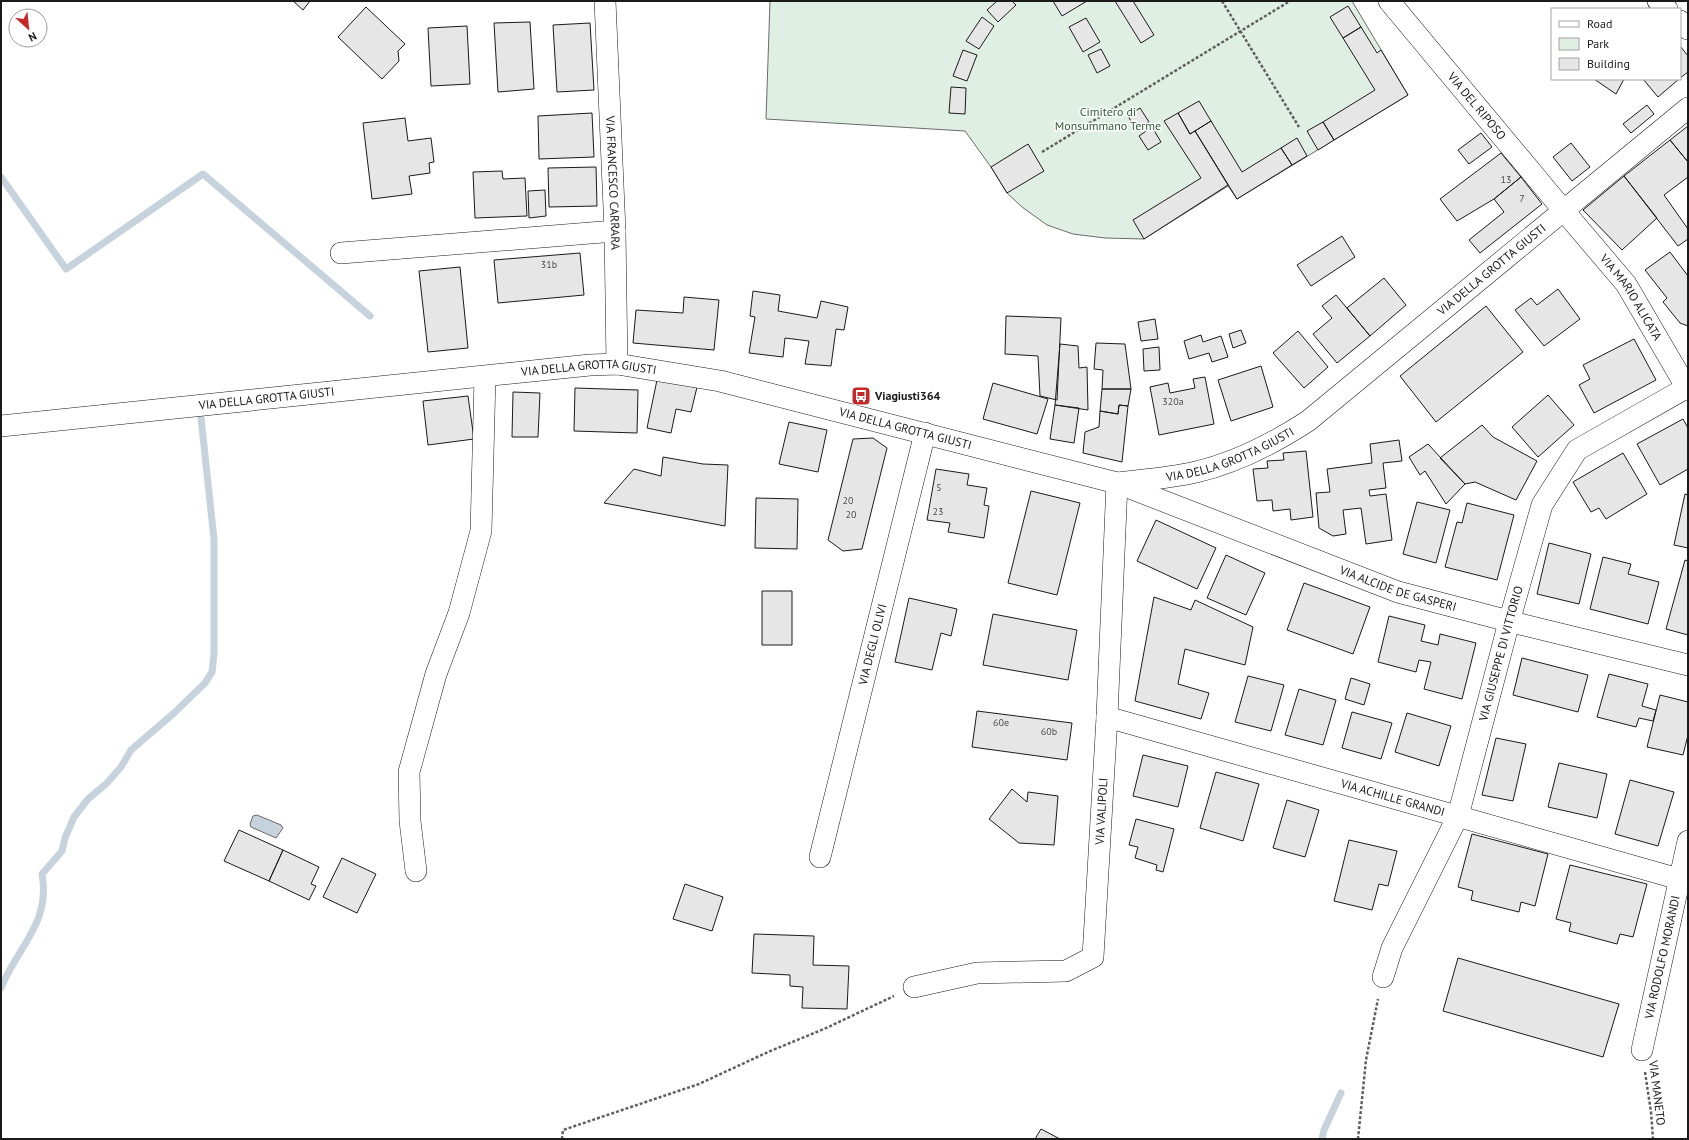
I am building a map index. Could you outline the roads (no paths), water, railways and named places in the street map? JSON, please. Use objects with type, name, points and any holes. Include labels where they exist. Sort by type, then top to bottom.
[{"type":"street","name":"VIA FRANCESCO CARRARA","points":[[605,1],[615,231],[617,364]]},
{"type":"street","name":"VIA DEL RIPOSO","points":[[1389,1],[1564,211]]},
{"type":"street","name":"VIA DELLA GROTTA GIUSTI","points":[[1,426],[590,365],[617,364],[720,381],[925,432],[1117,483],[1176,476],[1197,472],[1242,456],[1284,436],[1308,421],[1688,108]]},
{"type":"street","name":"VIA MARIO ALICATA","points":[[1564,211],[1626,284],[1687,389]]},
{"type":"street","points":[[341,253],[615,231]]},
{"type":"street","points":[[416,871],[410,821],[409,772],[436,674],[459,614],[481,531],[485,377]]},
{"type":"street","name":"VIA GIUSEPPE DI VITTORIO","points":[[1383,977],[1392,948],[1458,816],[1509,622],[1542,505],[1577,450],[1687,389]]},
{"type":"street","name":"VIA DEGLI OLIVI","points":[[820,857],[925,432]]},
{"type":"street","name":"VIA ALCIDE DE GASPERI","points":[[1117,483],[1398,592],[1509,622],[1688,665]]},
{"type":"street","name":"VIA VALIPOLI","points":[[914,987],[977,973],[1066,971],[1093,957],[1108,717],[1117,483]]},
{"type":"street","name":"VIA ACHILLE GRANDI","points":[[1108,717],[1679,879]]},
{"type":"street","name":"VIA RODOLFO MORANDI","points":[[1642,1050],[1681,906],[1679,879],[1688,841]]},
{"type":"waterway","points":[[1,177],[66,269],[203,174],[370,316]]},
{"type":"waterway","points":[[1,988],[37,921],[42,907],[42,874],[62,851],[65,838],[74,817],[88,799],[106,784],[121,767],[131,750],[174,713],[205,683],[212,672],[214,654],[214,539],[201,418]]},
{"type":"waterway","points":[[1322,1139],[1324,1130],[1341,1093]]},
{"type":"place","name":"Viagiusti364","points":[[861,396]]},
{"type":"park label","name":"Cimitero di Monsummano Terme","points":[[1108,119]]}]
